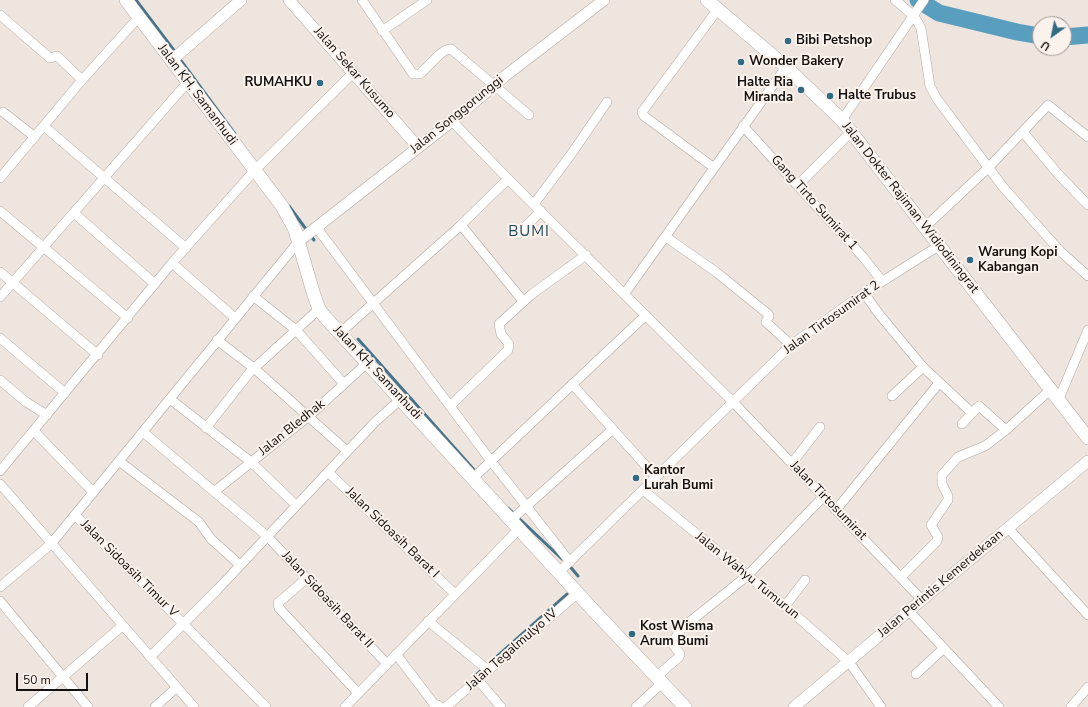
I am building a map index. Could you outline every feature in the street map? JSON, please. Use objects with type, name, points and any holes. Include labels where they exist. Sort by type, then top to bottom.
[{"type":"main road","name":"Jalan KH. Samanhudi","points":[[126,0],[138,18],[174,59],[187,82],[259,167],[282,206],[308,234],[319,308],[401,399],[477,475],[515,525],[565,566],[578,593],[685,707]]},
{"type":"main road","name":"Jalan Dokter Rajiman Widiodiningrat","points":[[707,0],[786,67],[842,120],[1088,438]]},
{"type":"street","points":[[174,59],[241,0]]},
{"type":"street","name":"Jalan Sekar Kusumo","points":[[289,0],[418,147]]},
{"type":"street","points":[[362,0],[413,74],[420,74],[440,54],[451,49],[529,114]]},
{"type":"street","points":[[382,31],[426,0]]},
{"type":"street","name":"Jalan Songgorunggi","points":[[308,234],[452,121],[494,85],[604,0]]},
{"type":"street","points":[[895,0],[916,12],[922,28],[930,86],[937,99],[951,115],[988,168],[1050,241],[1088,276]]},
{"type":"street","points":[[842,120],[924,0]]},
{"type":"street","points":[[713,167],[644,116],[642,112],[718,9]]},
{"type":"street","points":[[0,15],[50,58],[57,56],[82,80]]},
{"type":"street","points":[[0,178],[82,80],[138,18]]},
{"type":"street","points":[[625,293],[666,237],[713,167],[786,67]]},
{"type":"street","points":[[0,471],[98,355],[172,263],[259,167],[354,73]]},
{"type":"street","points":[[0,296],[187,82]]},
{"type":"street","points":[[534,204],[572,153],[606,102]]},
{"type":"street","points":[[925,227],[988,168],[1048,105],[1085,135],[1088,125]]},
{"type":"street","points":[[4,112],[35,137]]},
{"type":"street","name":"Jalan Tirtosumirat","points":[[452,121],[508,179],[625,293],[734,403],[823,497],[902,577],[922,600]]},
{"type":"street","points":[[44,126],[186,248]]},
{"type":"street","name":"Gang Tirto Sumirat 1","points":[[743,126],[863,257],[882,281]]},
{"type":"street","points":[[798,185],[851,132]]},
{"type":"street","points":[[1023,132],[1058,174],[1088,205]]},
{"type":"street","points":[[340,333],[461,225],[508,179]]},
{"type":"street","points":[[0,211],[128,318]]},
{"type":"street","points":[[518,234],[541,211]]},
{"type":"street","points":[[74,213],[155,284]]},
{"type":"street","points":[[461,225],[523,301]]},
{"type":"street","points":[[0,587],[51,544],[253,296],[308,234],[374,302],[526,506],[565,566]]},
{"type":"street","points":[[666,237],[716,272],[768,314],[769,316],[766,322],[791,345]]},
{"type":"street","name":"Jalan Tirtosumirat 2","points":[[565,566],[685,448],[734,403],[774,360],[791,345],[864,293],[940,245]]},
{"type":"street","points":[[450,406],[508,350],[508,344],[501,334],[499,324],[523,301],[586,255]]},
{"type":"street","points":[[172,263],[235,318]]},
{"type":"street","points":[[0,272],[98,355]]},
{"type":"street","points":[[864,293],[879,314],[924,367],[972,413]]},
{"type":"street","points":[[253,296],[296,330],[344,384]]},
{"type":"street","points":[[206,428],[250,372],[255,369],[274,348],[319,308]]},
{"type":"street","points":[[477,475],[646,315]]},
{"type":"street","points":[[1058,401],[1085,348],[1088,330]]},
{"type":"street","points":[[0,338],[65,393]]},
{"type":"street","points":[[217,340],[255,369],[347,451]]},
{"type":"street","name":"Jalan Bledhak","points":[[215,490],[309,416],[367,363]]},
{"type":"street","points":[[892,396],[924,367]]},
{"type":"street","points":[[0,380],[26,402],[47,415]]},
{"type":"street","points":[[836,510],[939,383]]},
{"type":"street","points":[[572,384],[656,477]]},
{"type":"street","points":[[902,577],[937,541],[938,537],[931,525],[948,500],[948,496],[942,484],[942,475],[958,457],[985,446],[1006,430],[1050,390]]},
{"type":"street","points":[[170,399],[251,462],[296,505]]},
{"type":"street","points":[[150,657],[240,565],[347,451],[385,412],[401,399]]},
{"type":"street","points":[[962,424],[979,406],[1006,430]]},
{"type":"street","points":[[792,463],[820,427]]},
{"type":"street","points":[[344,707],[455,594],[515,525],[526,506],[613,428]]},
{"type":"street","points":[[34,431],[94,492]]},
{"type":"street","name":"Jalan Sidoasih Barat II","points":[[143,432],[215,490],[267,536],[387,664]]},
{"type":"street","points":[[119,461],[199,522],[211,539],[240,565]]},
{"type":"street","name":"Jalan Perintis Kemerdekaan","points":[[794,707],[849,662],[908,610],[922,600],[1088,461]]},
{"type":"street","name":"Jalan Sidoasih Barat I","points":[[328,472],[455,594]]},
{"type":"street","points":[[0,484],[194,707]]},
{"type":"street","name":"Jalan Wahyu Tumurun","points":[[643,490],[785,606],[849,662],[881,707]]},
{"type":"street","points":[[636,707],[679,657],[680,654],[672,642],[682,628],[747,576],[823,497]]},
{"type":"street","name":"Jalan Sidoasih Timur V","points":[[75,515],[266,707]]},
{"type":"street","points":[[1008,528],[1088,615]]},
{"type":"street","points":[[307,578],[278,603],[279,608],[358,693]]},
{"type":"street","points":[[785,606],[805,580]]},
{"type":"street","name":"Jalan Tegalmulyo IV","points":[[441,706],[478,680],[485,668],[578,593]]},
{"type":"street","points":[[0,601],[88,707]]},
{"type":"street","points":[[908,610],[1000,707]]},
{"type":"street","points":[[428,621],[485,668]]},
{"type":"street","points":[[28,707],[64,678],[122,626]]},
{"type":"street","points":[[916,674],[944,648]]},
{"type":"street","points":[[396,654],[434,704],[441,706]]},
{"type":"street","points":[[478,680],[501,707]]},
{"type":"street","points":[[155,707],[177,687]]},
{"type":"street","points":[[1071,707],[1086,692]]},
{"type":"waterway","points":[[136,0],[176,53]]},
{"type":"waterway","points":[[918,0],[939,13],[1032,35]]},
{"type":"waterway","points":[[1072,36],[1088,35]]},
{"type":"waterway","points":[[179,58],[235,134]]},
{"type":"waterway","points":[[289,206],[314,240]]},
{"type":"waterway","points":[[358,339],[476,472]]},
{"type":"waterway","points":[[508,508],[562,559]]},
{"type":"waterway","points":[[568,564],[578,576]]},
{"type":"waterway","points":[[477,674],[567,594]]},
{"type":"place","name":"Bibi Petshop","points":[[788,41]]},
{"type":"place","name":"Wonder Bakery","points":[[741,62]]},
{"type":"place","name":"RUMAHKU","points":[[320,83]]},
{"type":"place","name":"Halte Ria Miranda","points":[[801,90]]},
{"type":"place","name":"Halte Trubus","points":[[830,96]]},
{"type":"place","name":"Warung Kopi Kabangan","points":[[970,260]]},
{"type":"place","name":"Kantor Lurah Bumi","points":[[636,478]]},
{"type":"place","name":"Kost Wisma Arum Bumi","points":[[632,634]]},
{"type":"district","name":"BUMI","points":[[529,232]]}]
